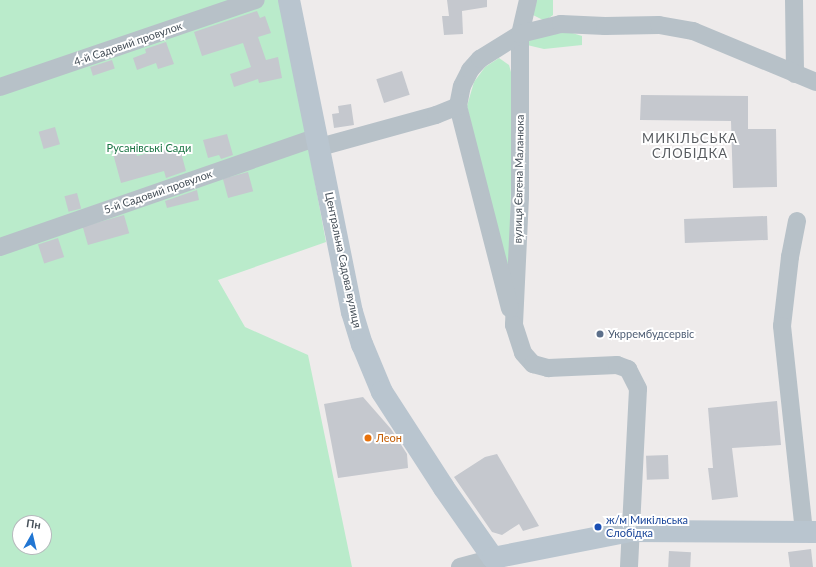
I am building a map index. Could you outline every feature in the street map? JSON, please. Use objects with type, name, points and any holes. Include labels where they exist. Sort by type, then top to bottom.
[{"type":"main road","name":"Центральна Садова вулиця","points":[[289,0],[352,312],[362,344],[382,392],[444,488],[493,558]]},
{"type":"main road","points":[[493,558],[630,531],[810,532]]},
{"type":"street","name":"4-й Садовий провулок","points":[[0,87],[256,0]]},
{"type":"street","name":"вулиця Євгена Маланюка","points":[[514,325],[520,197],[520,34],[528,0]]},
{"type":"street","points":[[794,0],[795,74]]},
{"type":"street","points":[[520,34],[561,24],[605,26],[659,25],[693,31],[816,82]]},
{"type":"street","name":"вулиця Євгена Маланюка","points":[[520,34],[480,59],[470,70],[462,86],[458,106],[514,325],[524,353],[533,364],[548,368],[617,364],[628,369],[638,389],[629,567]]},
{"type":"street","points":[[318,142],[436,115],[458,106]]},
{"type":"street","name":"5-й Садовий провулок","points":[[0,247],[318,142]]},
{"type":"street","points":[[798,221],[790,257],[782,326],[810,532]]},
{"type":"street","points":[[460,567],[493,558]]},
{"type":"green space","name":"Русанівські Сади","points":[[0,0],[281,0],[326,242],[218,280],[245,327],[308,355],[352,567],[0,567]]},
{"type":"green space","points":[[534,0],[553,0],[553,15],[545,21],[531,14]]},
{"type":"green space","points":[[569,32],[582,36],[582,45],[544,49],[527,45],[530,37]]},
{"type":"green space","points":[[499,58],[509,65],[513,79],[509,289],[467,106],[474,82],[485,67]]},
{"type":"building","points":[[447,0],[487,0],[487,7],[462,11],[463,34],[444,35],[442,16],[449,16]]},
{"type":"building","points":[[257,11],[260,18],[265,16],[271,33],[258,37],[266,60],[278,57],[282,78],[259,83],[258,79],[234,87],[230,74],[251,67],[243,43],[202,56],[194,32]]},
{"type":"building","points":[[166,42],[174,64],[158,69],[156,63],[137,70],[133,58],[146,53],[145,49]]},
{"type":"building","points":[[112,60],[115,69],[93,76],[90,67]]},
{"type":"building","points":[[402,71],[410,95],[384,103],[376,79]]},
{"type":"building","points":[[641,95],[748,96],[748,129],[776,129],[777,187],[733,188],[731,121],[640,120]]},
{"type":"building","points":[[351,104],[354,125],[334,128],[332,114],[339,113],[338,106]]},
{"type":"building","points":[[55,127],[60,144],[44,149],[39,132]]},
{"type":"building","points":[[227,134],[233,155],[221,159],[219,155],[208,158],[203,140]]},
{"type":"building","points":[[134,144],[137,156],[179,145],[186,171],[166,178],[164,171],[121,183],[112,150]]},
{"type":"building","points":[[248,172],[253,191],[228,198],[223,179]]},
{"type":"building","points":[[197,190],[199,200],[167,208],[165,201]]},
{"type":"building","points":[[77,193],[81,208],[69,212],[64,196]]},
{"type":"building","points":[[124,215],[129,233],[88,245],[83,227]]},
{"type":"building","points":[[767,216],[768,240],[685,243],[684,219]]},
{"type":"building","points":[[58,238],[64,257],[44,264],[38,244]]},
{"type":"building","points":[[363,397],[391,429],[407,454],[408,468],[338,478],[324,404]]},
{"type":"building","points":[[777,401],[781,445],[732,448],[738,497],[712,500],[708,468],[713,468],[708,408]]},
{"type":"building","points":[[497,454],[539,526],[523,531],[519,524],[502,535],[492,532],[454,477],[485,457]]},
{"type":"building","points":[[668,455],[669,479],[647,480],[646,456]]},
{"type":"building","points":[[811,549],[813,567],[790,567],[788,552]]},
{"type":"building","points":[[669,551],[691,552],[690,567],[668,567]]},
{"type":"place","name":"Укррембудсервіс","points":[[600,334]]},
{"type":"place","name":"Леон","points":[[368,438]]},
{"type":"place","name":"ж/м Микільська Слобідка","points":[[598,527]]},
{"type":"district","name":"МИКІЛЬСЬКА СЛОБІДКА","points":[[690,146]]}]
